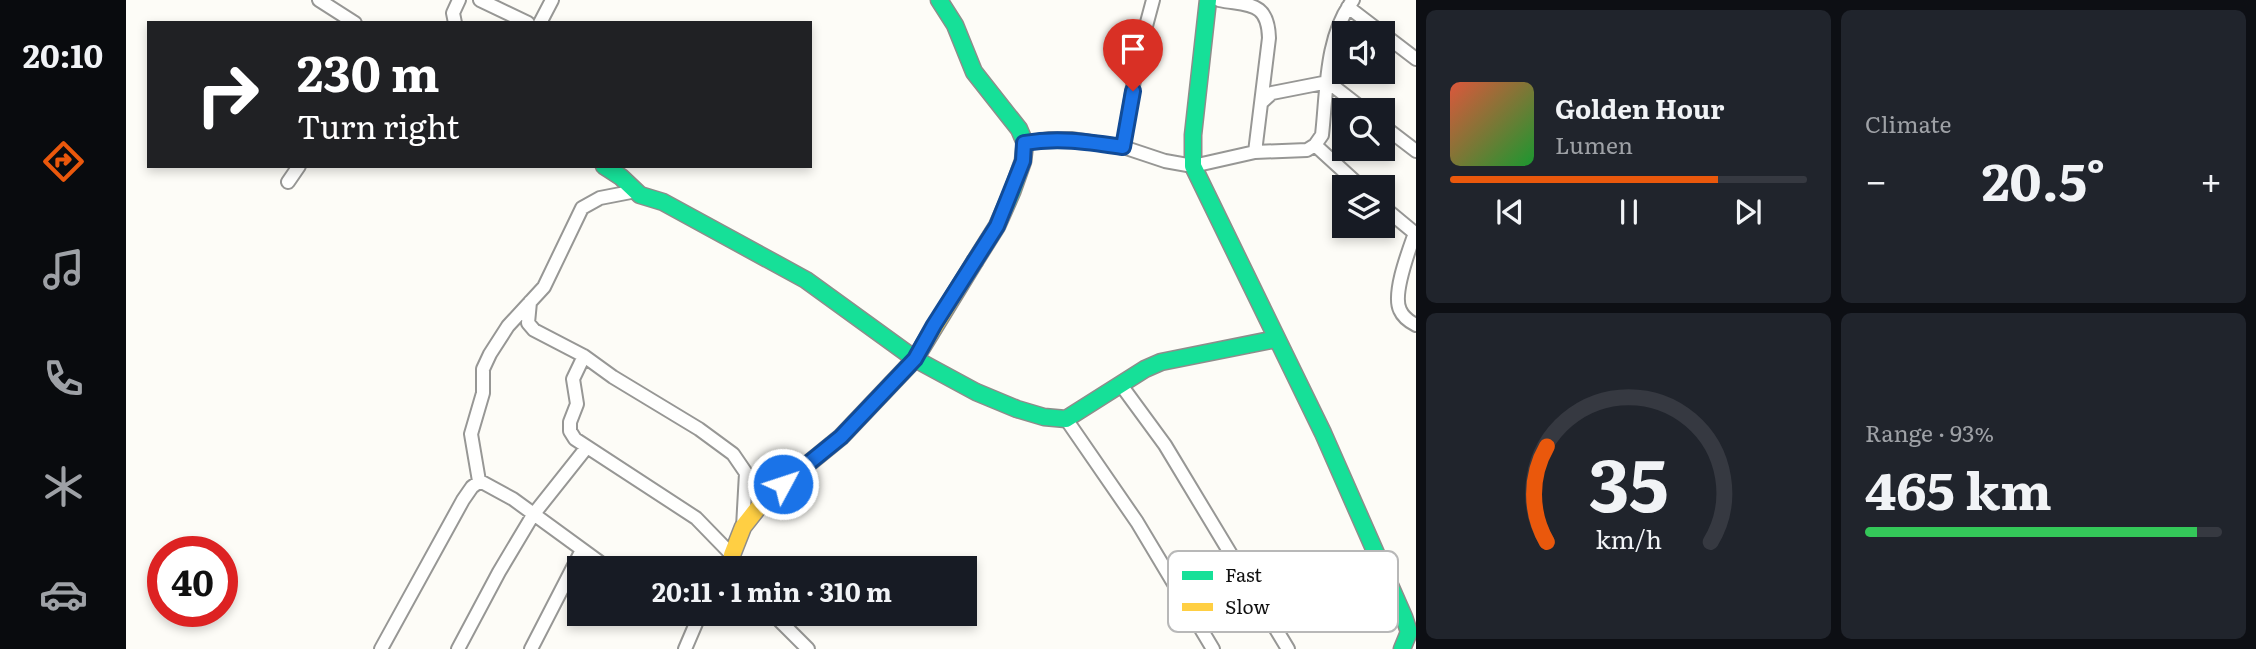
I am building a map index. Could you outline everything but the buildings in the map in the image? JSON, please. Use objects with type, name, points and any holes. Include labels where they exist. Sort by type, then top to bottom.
[{"type":"street","points":[[319,0],[352,21]]},
{"type":"street","points":[[455,21],[453,13],[459,0]]},
{"type":"street","points":[[480,0],[524,21]]},
{"type":"street","points":[[541,21],[552,0]]},
{"type":"street","points":[[743,527],[765,499],[841,437],[915,359],[997,226],[1023,161],[1024,143],[1019,129],[974,72],[960,37],[939,0]]},
{"type":"street","points":[[1123,147],[1138,57],[1153,0]]},
{"type":"street","points":[[1208,0],[1192,135],[1193,166],[1323,433],[1375,551]]},
{"type":"street","points":[[1219,0],[1253,6],[1265,13],[1269,22],[1255,152]]},
{"type":"street","points":[[1024,143],[1071,139],[1123,147],[1165,161],[1193,166],[1255,152],[1307,150],[1315,145],[1322,135],[1332,46],[1350,3],[1416,59]]},
{"type":"street","points":[[1262,102],[1272,93],[1328,82],[1349,98]]},
{"type":"street","points":[[1395,135],[1416,151]]},
{"type":"street","points":[[1315,145],[1349,175]]},
{"type":"street","points":[[288,182],[298,168]]},
{"type":"street","points":[[607,168],[640,195],[663,202],[806,280],[915,359],[998,402],[1044,417],[1066,419],[1161,362],[1276,339]]},
{"type":"street","points":[[382,649],[463,500],[479,481],[471,434],[483,393],[484,366],[500,338],[548,279],[582,208],[600,198],[636,191]]},
{"type":"street","points":[[1395,217],[1415,234],[1402,270],[1398,303],[1403,315],[1416,325]]},
{"type":"street","points":[[530,302],[530,326],[699,429],[733,454],[746,474],[743,527],[735,556]]},
{"type":"street","points":[[583,356],[573,379],[576,404],[570,431],[575,439],[696,518],[725,556]]},
{"type":"street","points":[[1121,385],[1164,445],[1228,551]]},
{"type":"street","points":[[1066,419],[1137,522],[1168,574]]},
{"type":"street","points":[[458,649],[533,515],[587,447]]},
{"type":"street","points":[[479,481],[513,499],[591,556]]},
{"type":"street","points":[[531,649],[582,550]]},
{"type":"street","points":[[1398,603],[1409,632],[1402,649]]},
{"type":"street","points":[[685,649],[695,626]]},
{"type":"street","points":[[785,626],[808,649]]},
{"type":"street","points":[[1203,632],[1213,649]]},
{"type":"street","points":[[1278,632],[1288,649]]},
{"type":"traffic: fast","points":[[939,0],[955,25],[974,72],[1019,129],[1025,143],[1023,161],[1012,192],[997,226],[975,261]]},
{"type":"traffic: fast","points":[[1208,0],[1193,135],[1193,166],[1323,433],[1375,551]]},
{"type":"traffic: fast","points":[[607,168],[640,195],[663,202],[806,280],[915,359],[976,392],[1044,417],[1066,419],[1145,369],[1161,362],[1276,339]]},
{"type":"traffic: fast","points":[[1398,603],[1409,632],[1402,649]]},
{"type":"traffic: slow","points":[[732,556],[743,527],[765,499],[841,437],[915,359],[975,261]]},
{"type":"route","points":[[783,484],[841,437],[915,359],[997,226],[1023,161],[1024,143],[1071,139],[1123,147],[1133,91]]}]
